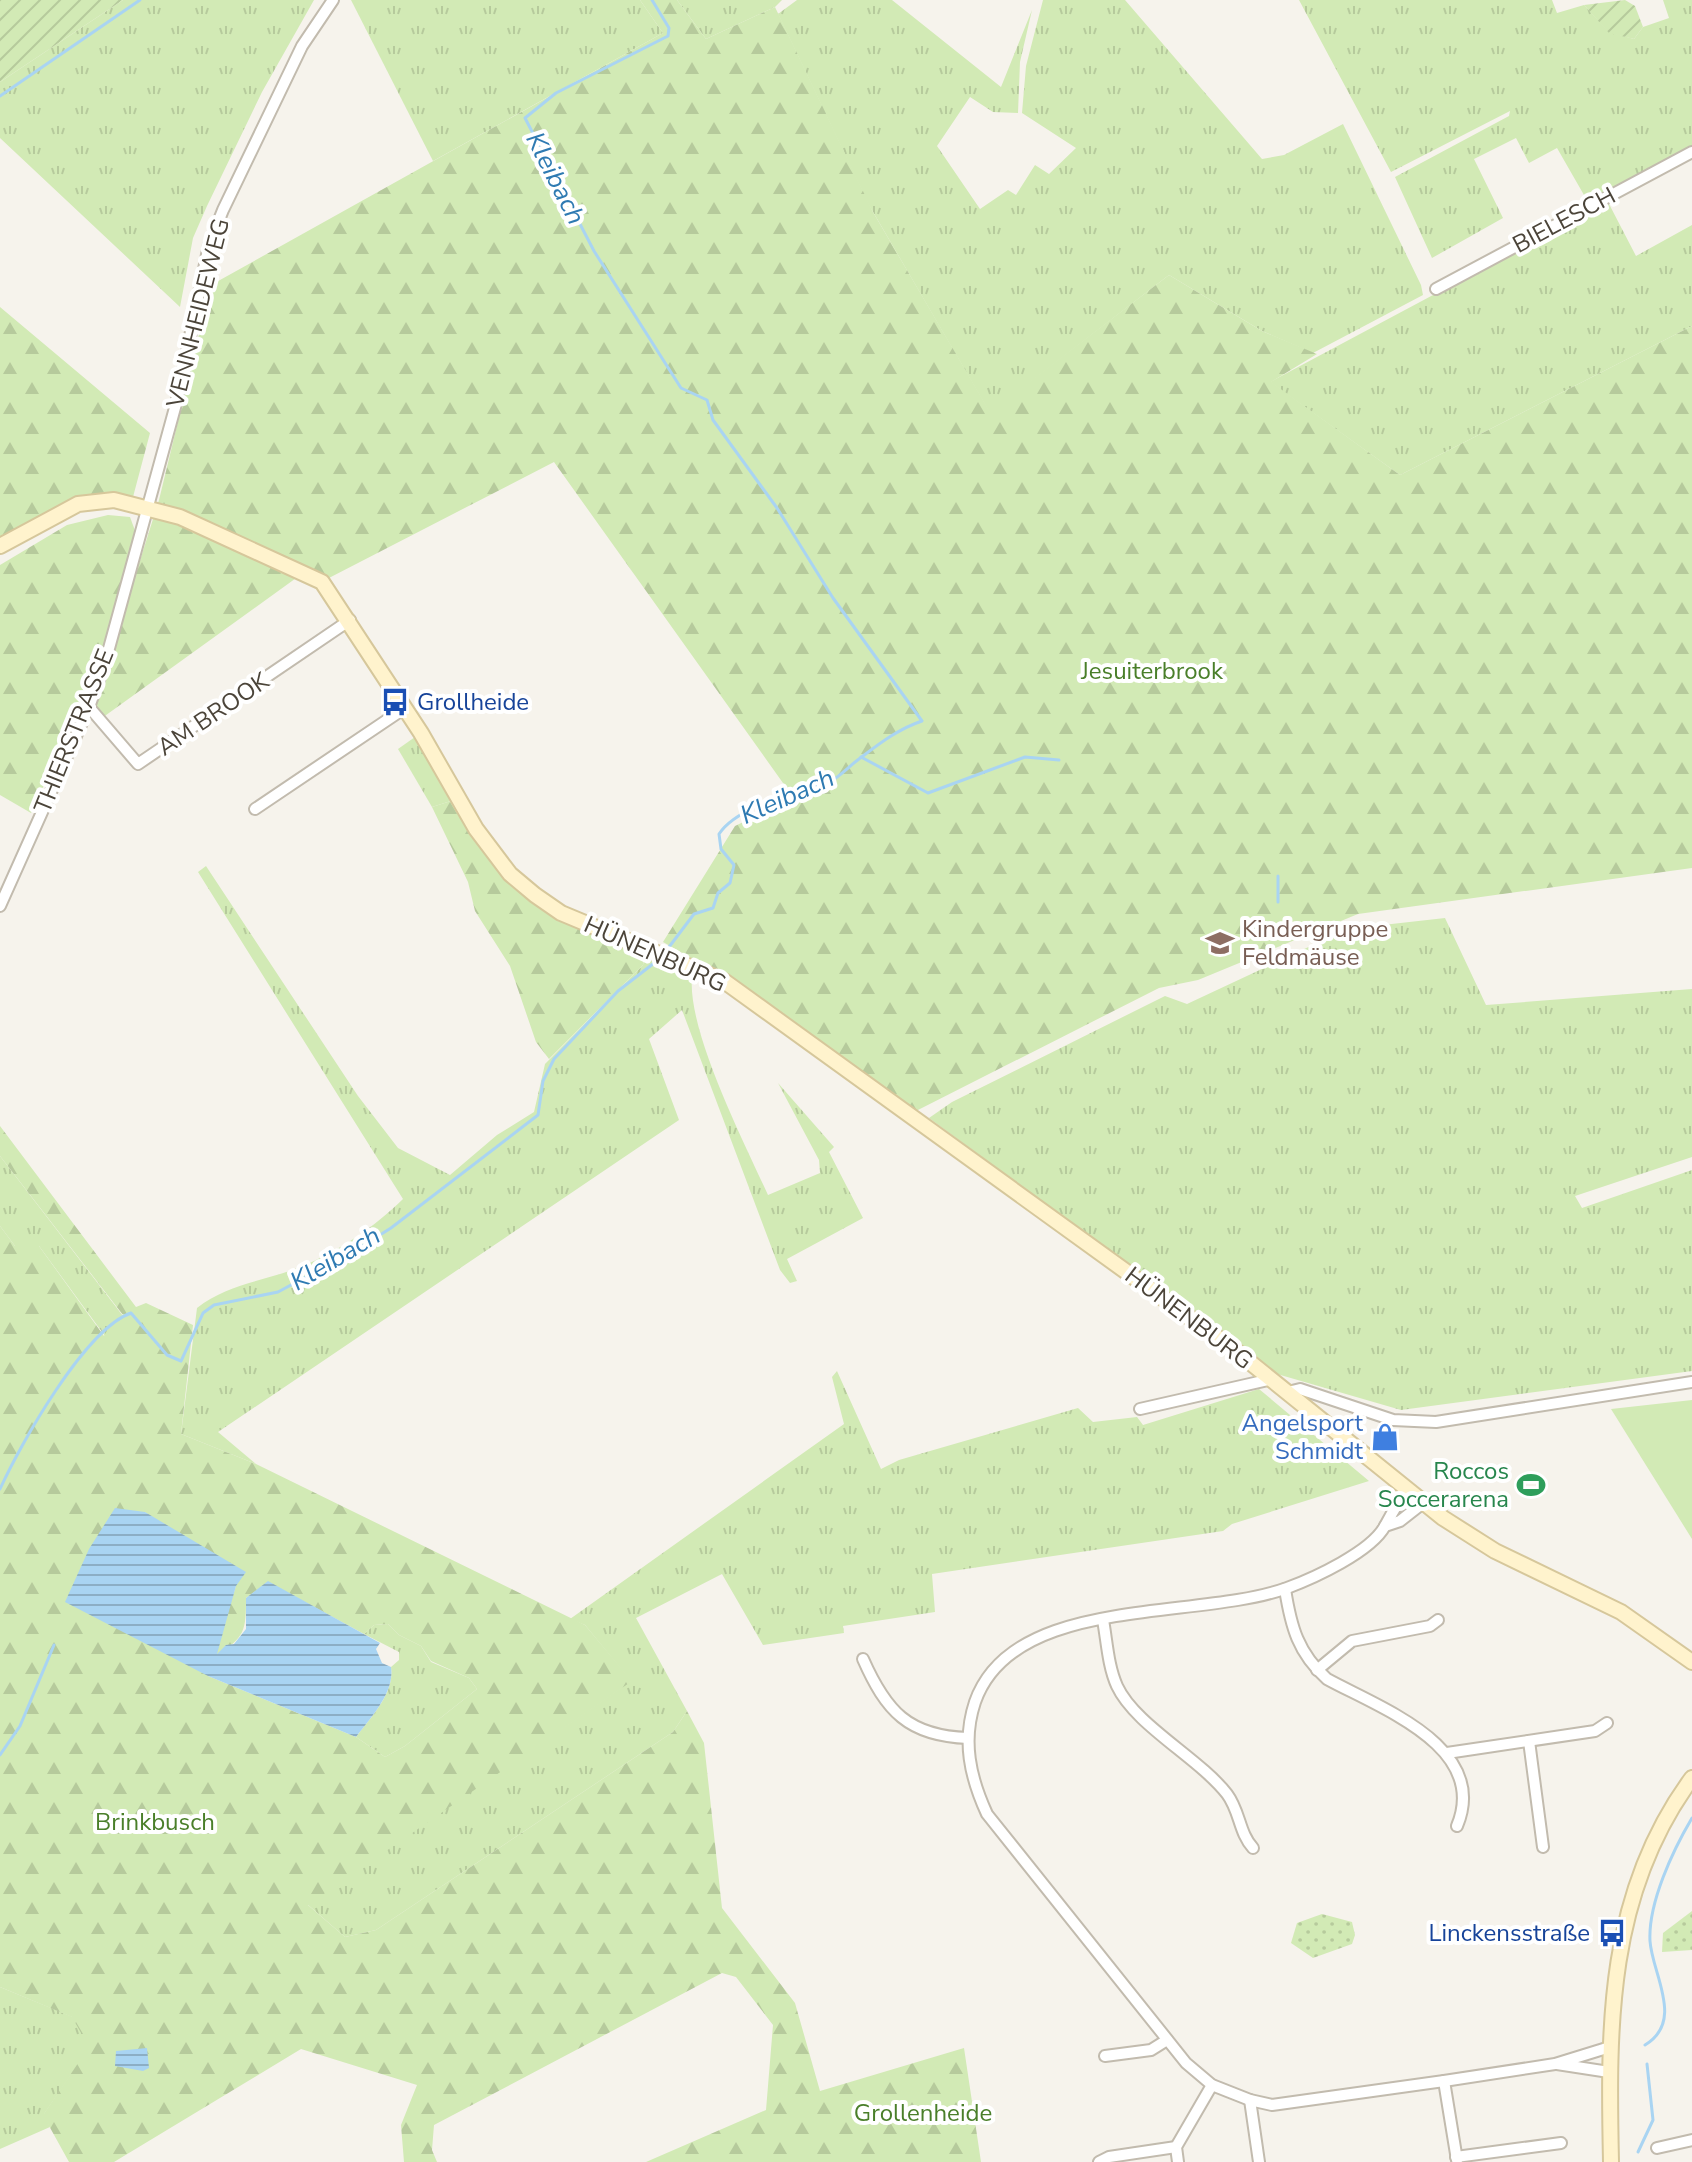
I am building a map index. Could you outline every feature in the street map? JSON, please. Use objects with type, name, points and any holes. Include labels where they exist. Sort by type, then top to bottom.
[{"type":"street","name":"VENNHEIDEWEG","points":[[150,507],[176,404],[209,245],[302,46],[333,0]]},
{"type":"street","name":"BIELESCH","points":[[1436,289],[1692,152]]},
{"type":"street","name":"HÜNENBURG","points":[[0,546],[78,504],[114,500],[150,507],[305,571],[322,582],[350,620],[405,708],[476,829],[510,874],[561,913],[724,981],[1272,1379],[1423,1503],[1495,1551],[1621,1612],[1692,1662]]},
{"type":"street","name":"THIERSTRASSE","points":[[0,906],[89,707],[150,507]]},
{"type":"street","name":"AM BROOK","points":[[89,707],[138,764],[350,620]]},
{"type":"street","points":[[255,809],[405,708]]},
{"type":"street","name":"HÜNENBURG","points":[[1140,1409],[1272,1379]]},
{"type":"street","points":[[1288,1392],[1300,1389],[1393,1420],[1436,1422],[1692,1382]]},
{"type":"street","points":[[1385,1526],[1391,1511],[1407,1491]]},
{"type":"street","points":[[1423,1503],[1400,1521],[1385,1526],[1337,1564],[1285,1589],[1247,1599],[1103,1620],[1046,1632],[1001,1660],[980,1689],[968,1738],[975,1788],[987,1814],[1167,2040],[1212,2085],[1272,2105],[1555,2064],[1610,2047]]},
{"type":"street","points":[[1285,1589],[1295,1640],[1317,1670],[1327,1679],[1427,1733],[1447,1753],[1461,1794],[1463,1811],[1457,1826]]},
{"type":"street","points":[[1103,1620],[1112,1673],[1127,1703],[1222,1789],[1240,1819],[1244,1839],[1253,1848]]},
{"type":"street","points":[[1317,1670],[1352,1641],[1430,1626],[1438,1620]]},
{"type":"street","points":[[863,1659],[886,1703],[903,1719],[930,1734],[968,1738]]},
{"type":"street","points":[[1447,1753],[1595,1731],[1607,1723]]},
{"type":"street","points":[[1529,1741],[1543,1847]]},
{"type":"street","points":[[1611,2162],[1609,2072],[1617,1965],[1637,1877],[1662,1823],[1692,1778]]},
{"type":"street","points":[[1105,2056],[1151,2050],[1167,2040]]},
{"type":"street","points":[[1555,2064],[1609,2072]]},
{"type":"street","points":[[1444,2081],[1457,2159],[1561,2143]]},
{"type":"street","points":[[1178,2162],[1176,2147],[1212,2085]]},
{"type":"street","points":[[1250,2100],[1259,2162]]},
{"type":"street","points":[[1657,2148],[1692,2140]]},
{"type":"street","points":[[1099,2162],[1109,2157],[1176,2147]]},
{"type":"green space","points":[[0,0],[123,0],[0,82]]},
{"type":"green space","points":[[123,0],[314,0],[262,92],[193,238],[180,307],[0,138],[0,82]]},
{"type":"green space","points":[[351,0],[640,0],[663,33],[433,161]]},
{"type":"green space","name":"Jesuiterbrook","points":[[640,0],[677,0],[706,39],[775,7],[873,212],[990,412],[1169,275],[1262,331],[1317,354],[1271,382],[1400,475],[1692,326],[1692,868],[1358,914],[1198,980],[1159,988],[916,1111],[753,993],[663,942],[735,826],[764,812],[788,790],[554,462],[327,579],[310,568],[102,718],[93,710],[159,500],[211,285],[663,33]]},
{"type":"green space","points":[[677,0],[782,0],[775,7],[706,39]]},
{"type":"green space","points":[[797,0],[892,0],[1001,87],[1032,10],[1020,62],[1018,113],[993,112],[970,97],[937,146],[980,209],[1008,190],[1016,195],[1035,165],[1049,174],[1076,148],[1022,113],[1026,66],[1043,0],[1125,0],[1262,159],[1284,155],[1343,124],[1421,285],[1423,295],[1313,353],[1262,331],[1169,275],[990,413],[869,205],[778,14]]},
{"type":"green space","points":[[1299,0],[1552,0],[1557,13],[1584,5],[1609,32],[1634,39],[1643,27],[1669,18],[1663,0],[1692,0],[1692,147],[1588,202],[1557,148],[1529,163],[1516,138],[1474,159],[1503,218],[1432,258],[1395,177],[1509,116],[1510,111],[1391,172]]},
{"type":"green space","points":[[1625,0],[1635,6],[1643,27],[1634,39],[1609,33],[1584,5]]},
{"type":"green space","points":[[1608,202],[1636,256],[1692,225],[1692,326],[1400,475],[1270,382],[1598,207],[1606,207]]},
{"type":"green space","points":[[0,307],[150,433],[133,497],[77,500],[48,512],[0,541]]},
{"type":"green space","points":[[108,515],[130,517],[137,536],[101,661],[31,813],[0,795],[0,565],[67,525]]},
{"type":"green space","points":[[415,737],[454,800],[432,807],[398,749]]},
{"type":"green space","points":[[454,800],[498,871],[513,884],[643,954],[643,965],[549,1059],[536,1042],[510,966],[475,911],[468,882],[432,807]]},
{"type":"green space","points":[[206,866],[358,1096],[398,1148],[450,1175],[497,1135],[534,1112],[545,1064],[643,965],[644,958],[692,977],[693,1000],[708,1056],[768,1195],[820,1173],[819,1160],[778,1083],[834,1147],[829,1152],[863,1218],[787,1259],[797,1281],[790,1283],[780,1270],[682,1010],[649,1039],[679,1120],[218,1432],[256,1464],[181,1434],[197,1308],[221,1293],[314,1261],[368,1229],[403,1199],[198,872]]},
{"type":"green space","points":[[1445,918],[1486,1005],[1692,989],[1692,1157],[1575,1196],[1582,1208],[1692,1170],[1692,1371],[1401,1410],[1277,1374],[929,1118],[952,1102],[1165,996],[1187,1004],[1347,929]]},
{"type":"green space","points":[[0,1126],[136,1307],[146,1303],[193,1325],[181,1434],[256,1464],[585,1625],[632,1681],[308,1905],[345,1937],[376,1930],[673,1732],[687,1711],[704,1743],[722,1908],[795,2003],[820,2091],[964,2048],[981,2162],[646,2162],[766,2110],[773,2025],[736,1977],[722,1973],[434,2125],[432,2150],[437,2162],[404,2162],[401,2125],[417,2085],[301,2049],[114,2162],[69,2162],[43,2115],[89,2047],[72,2017],[0,1987],[0,1226],[15,1246],[39,1246],[104,1336],[112,1322],[123,1315],[0,1156]],"holes":[[[145,1512],[236,1586],[215,1650],[217,1655],[242,1632],[246,1598],[268,1582],[364,1634],[374,1625],[388,1624],[399,1635],[421,1646],[431,1661],[469,1678],[477,1689],[405,1746],[385,1757],[356,1737],[208,1676]]]},
{"type":"green space","points":[[0,1156],[123,1316],[105,1336],[39,1246],[15,1246],[0,1226]]},
{"type":"green space","points":[[837,1371],[881,1469],[899,1460],[1078,1408],[1093,1422],[1137,1417],[1143,1425],[1259,1389],[1369,1481],[1232,1524],[1223,1531],[932,1574],[935,1612],[843,1626],[844,1633],[763,1645],[722,1574],[636,1618],[687,1711],[673,1732],[376,1930],[345,1937],[307,1904],[631,1681],[585,1625],[570,1619],[844,1424],[832,1377]]},
{"type":"green space","points":[[1692,1400],[1692,1539],[1611,1409]]},
{"type":"green space","points":[[388,1624],[399,1635],[421,1646],[431,1662],[469,1678],[477,1689],[405,1746],[385,1757],[356,1737],[386,1695],[391,1667],[399,1660],[399,1652],[364,1634],[374,1625]]},
{"type":"green space","points":[[1692,1911],[1692,1950],[1662,1952],[1663,1933]]},
{"type":"green space","points":[[1322,1914],[1352,1922],[1355,1935],[1352,1944],[1313,1958],[1291,1943],[1297,1923]]},
{"type":"green space","points":[[0,1987],[73,2017],[90,2047],[44,2114],[50,2127],[0,2149]]},
{"type":"water","points":[[115,1508],[145,1512],[246,1572],[236,1586],[217,1654],[226,1645],[234,1644],[246,1629],[246,1598],[268,1581],[380,1643],[376,1649],[382,1663],[391,1667],[389,1686],[381,1704],[356,1737],[208,1676],[65,1602],[89,1549]]},
{"type":"water","points":[[147,2048],[149,2068],[143,2071],[115,2066],[116,2051]]},
{"type":"waterway","points":[[0,96],[140,0]]},
{"type":"waterway","name":"Kleibach","points":[[652,0],[669,28],[668,36],[556,93],[525,118],[594,251],[681,388],[707,400],[713,420],[777,508],[833,598],[922,721],[889,737],[833,780],[770,801],[728,824],[719,834],[721,849],[734,865],[730,883],[718,893],[713,908],[694,914],[666,951]]},
{"type":"waterway","points":[[861,757],[928,793],[1025,757],[1059,760]]},
{"type":"waterway","points":[[1278,876],[1278,902]]},
{"type":"waterway","name":"Kleibach","points":[[0,1489],[22,1445],[56,1390],[94,1341],[113,1323],[131,1313],[167,1355],[181,1361],[203,1313],[214,1305],[278,1292],[391,1228],[538,1115],[543,1081],[554,1059],[618,991],[658,960]]},
{"type":"waterway","points":[[0,1755],[20,1726],[54,1645]]},
{"type":"waterway","points":[[1645,2045],[1657,2035],[1665,2010],[1650,1941],[1653,1910],[1670,1861],[1692,1818]]},
{"type":"waterway","points":[[1638,2152],[1653,2120],[1647,2064]]},
{"type":"place","name":"Grollheide","points":[[395,702]]},
{"type":"place","name":"Kindergruppe Feldmäuse","points":[[1220,943]]},
{"type":"place","name":"Angelsport Schmidt","points":[[1385,1437]]},
{"type":"place","name":"Roccos Soccerarena","points":[[1531,1485]]},
{"type":"place","name":"Linckensstraße","points":[[1612,1933]]},
{"type":"park label","name":"Brinkbusch","points":[[155,1822]]},
{"type":"park label","name":"Grollenheide","points":[[923,2113]]}]
